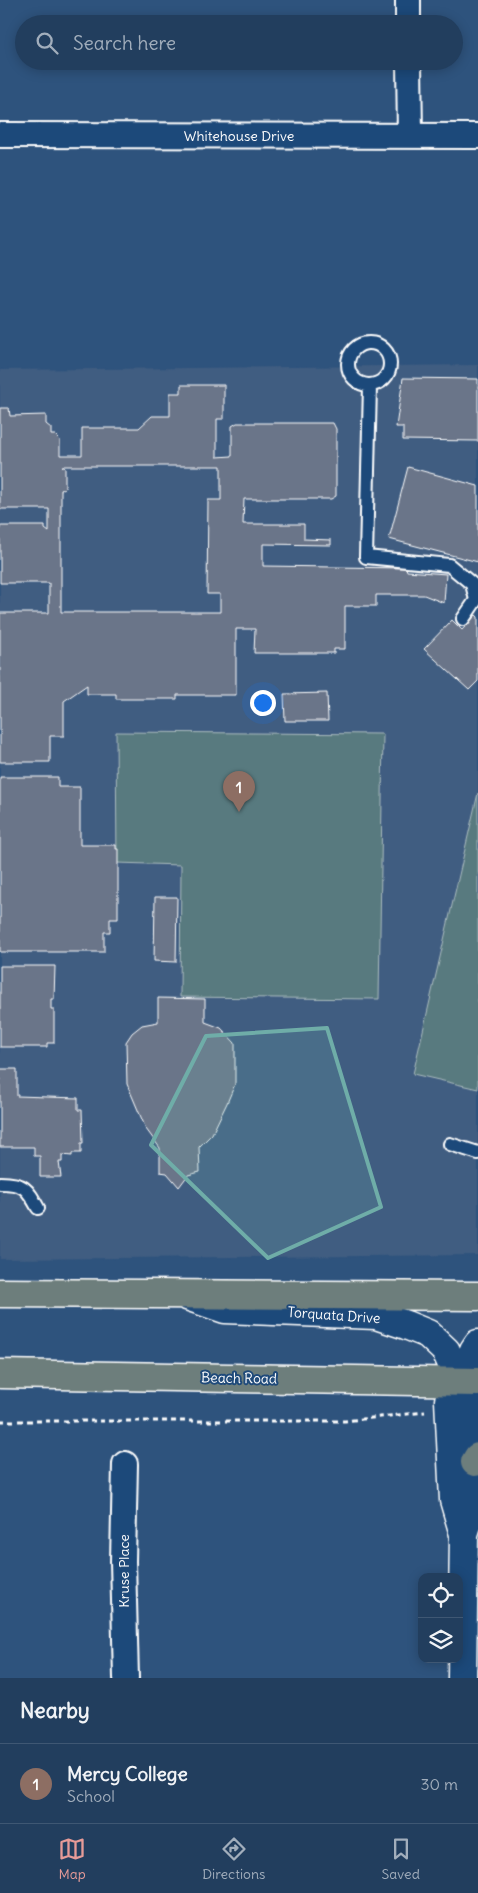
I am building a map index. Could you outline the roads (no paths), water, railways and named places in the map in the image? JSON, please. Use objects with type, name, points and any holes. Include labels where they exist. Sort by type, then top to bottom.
[{"type":"main road","points":[[0,1293],[478,1296]]},
{"type":"main road","name":"Beach Road","points":[[0,1374],[469,1382]]},
{"type":"street","points":[[408,0],[408,15]]},
{"type":"street","points":[[409,70],[410,136]]},
{"type":"street","name":"Whitehouse Drive","points":[[0,135],[478,136]]},
{"type":"street","name":"Torquata Drive","points":[[180,1294],[225,1309],[376,1315],[428,1334],[446,1351],[469,1382],[474,1400],[476,1460],[475,1500],[464,1534],[462,1678]]},
{"type":"street","name":"Torquata Drive","points":[[464,1534],[454,1500],[449,1400],[469,1382],[474,1350],[478,1344]]},
{"type":"street","name":"Kruse Place","points":[[125,1464],[123,1561],[126,1678]]},
{"type":"lane","points":[[370,385],[366,557],[449,565],[472,584],[476,600],[463,619]]},
{"type":"lane","points":[[450,1144],[478,1153]]},
{"type":"lane","points":[[0,1183],[16,1183],[28,1190],[38,1208]]},
{"type":"place","name":"Mercy College","points":[[239,812]]}]
